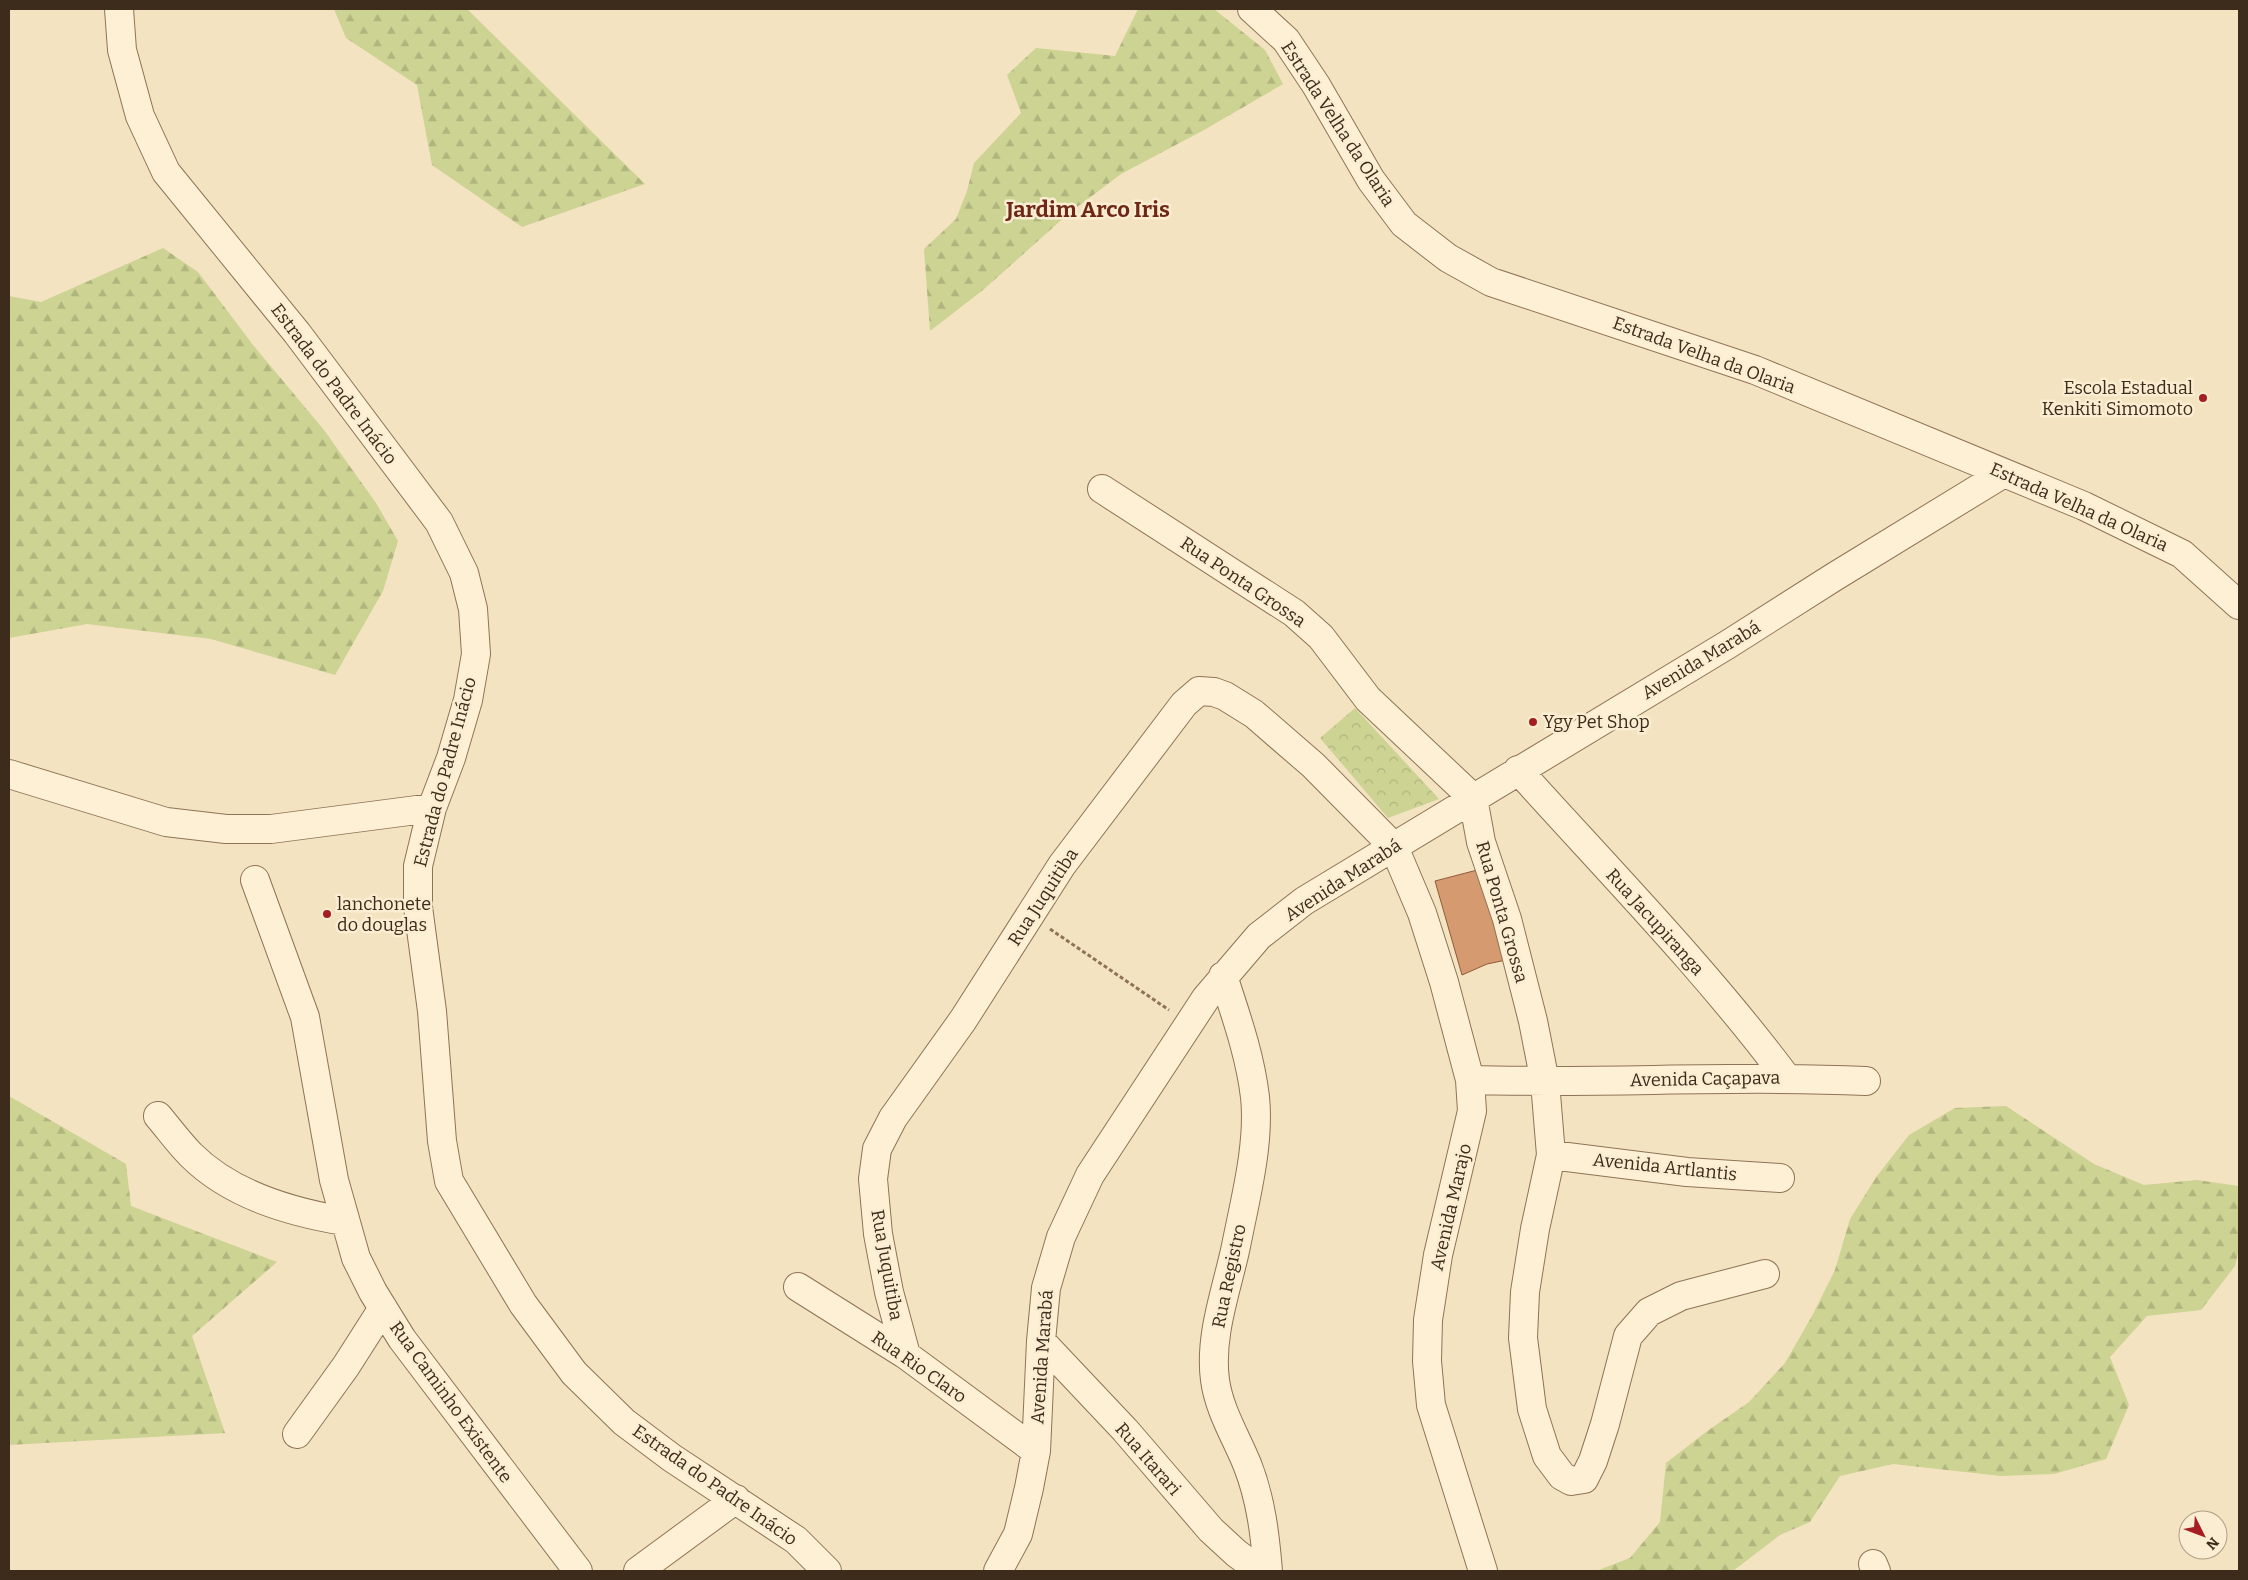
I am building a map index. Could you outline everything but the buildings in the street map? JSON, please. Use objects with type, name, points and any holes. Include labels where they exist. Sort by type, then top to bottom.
[{"type":"street","name":"Estrada do Padre Inácio","points":[[119,9],[122,50],[140,116],[166,172],[297,332],[439,522],[464,573],[473,609],[476,654],[468,700],[451,758],[432,808],[418,866],[418,907],[432,1011],[442,1141],[449,1181],[524,1304],[574,1373],[624,1422],[672,1458],[796,1540],[827,1571]]},
{"type":"street","name":"Estrada Velha da Olaria","points":[[1252,9],[1286,40],[1316,85],[1371,180],[1404,224],[1448,258],[1492,282],[1754,370],[2084,506],[2182,554],[2239,605]]},
{"type":"street","name":"Avenida Marabá","points":[[998,1571],[1018,1534],[1036,1451],[1041,1341],[1049,1279],[1061,1237],[1090,1176],[1206,998],[1259,936],[1304,901],[1518,770],[1728,646],[1834,577],[2004,472]]},
{"type":"street","name":"Rua Ponta Grossa","points":[[1102,489],[1294,613],[1321,637],[1368,700],[1473,798],[1481,842],[1507,919],[1533,1021],[1545,1082],[1551,1155],[1535,1229],[1525,1292],[1523,1338],[1532,1408],[1547,1456],[1562,1476],[1571,1481],[1584,1479],[1593,1461],[1605,1424],[1628,1336],[1649,1312],[1681,1296],[1764,1274]]},
{"type":"street","name":"Rua Juquitiba","points":[[906,1355],[889,1292],[878,1234],[873,1179],[877,1149],[892,1118],[963,1020],[1067,857],[1184,704],[1200,691],[1214,692],[1225,696],[1254,714],[1313,764],[1394,847]]},
{"type":"street","name":"Rua Jacupiranga","points":[[1518,770],[1720,994],[1754,1034],[1786,1078]]},
{"type":"street","points":[[9,774],[166,822],[226,829],[270,829],[432,808]]},
{"type":"street","name":"Avenida Marajo","points":[[1394,847],[1422,913],[1444,982],[1470,1080],[1472,1111],[1438,1255],[1428,1320],[1427,1361],[1431,1404],[1483,1571]]},
{"type":"street","name":"Rua Caminho Existente","points":[[255,880],[305,1017],[334,1180],[344,1221],[356,1258],[402,1339],[578,1571]]},
{"type":"street","name":"Rua Registro","points":[[1223,976],[1246,1047],[1255,1098],[1254,1137],[1236,1246],[1215,1338],[1215,1380],[1227,1421],[1248,1465],[1263,1518],[1268,1571]]},
{"type":"street","name":"Avenida Caçapava","points":[[1470,1080],[1545,1082],[1786,1078],[1866,1081]]},
{"type":"street","points":[[158,1116],[191,1155],[220,1179],[284,1208],[306,1215],[344,1221]]},
{"type":"street","name":"Avenida Artlantis","points":[[1551,1155],[1687,1172],[1780,1178]]},
{"type":"street","name":"Rua Rio Claro","points":[[798,1287],[906,1355],[1036,1451]]},
{"type":"street","points":[[296,1434],[346,1366],[383,1308]]},
{"type":"street","name":"Rua Itarari","points":[[1041,1341],[1125,1430],[1212,1530],[1236,1553],[1260,1571]]},
{"type":"street","points":[[638,1571],[736,1499]]},
{"type":"path","points":[[1031,916],[1190,1024]]},
{"type":"green space","points":[[334,9],[467,9],[645,184],[522,227],[432,165],[417,85],[346,38]]},
{"type":"green space","points":[[1138,9],[1214,9],[1265,50],[1283,84],[1204,130],[1121,174],[1068,214],[983,290],[930,331],[924,249],[956,219],[967,191],[974,163],[1021,113],[1007,75],[1036,48],[1115,56]]},
{"type":"green space","points":[[163,248],[198,272],[253,345],[324,430],[376,503],[398,541],[383,591],[335,675],[211,639],[87,624],[9,638],[9,296],[41,302]]},
{"type":"green space","points":[[1355,708],[1439,799],[1388,818],[1320,738]]},
{"type":"green space","points":[[9,1096],[126,1164],[131,1206],[277,1262],[192,1336],[225,1433],[9,1445]]},
{"type":"green space","points":[[2006,1106],[2094,1164],[2144,1185],[2197,1180],[2239,1186],[2239,1249],[2235,1266],[2201,1310],[2147,1316],[2110,1357],[2129,1405],[2106,1459],[2054,1474],[2001,1476],[1893,1464],[1840,1476],[1810,1522],[1780,1535],[1733,1571],[1596,1571],[1630,1558],[1660,1522],[1666,1463],[1749,1402],[1785,1363],[1812,1316],[1835,1270],[1850,1219],[1877,1176],[1909,1135],[1955,1108]]},
{"type":"place","name":"Escola Estadual Kenkiti Simomoto","points":[[2203,398]]},
{"type":"place","name":"Ygy Pet Shop","points":[[1533,722]]},
{"type":"place","name":"lanchonete do douglas","points":[[327,914]]},
{"type":"district","name":"Jardim Arco Iris","points":[[1088,209]]}]
